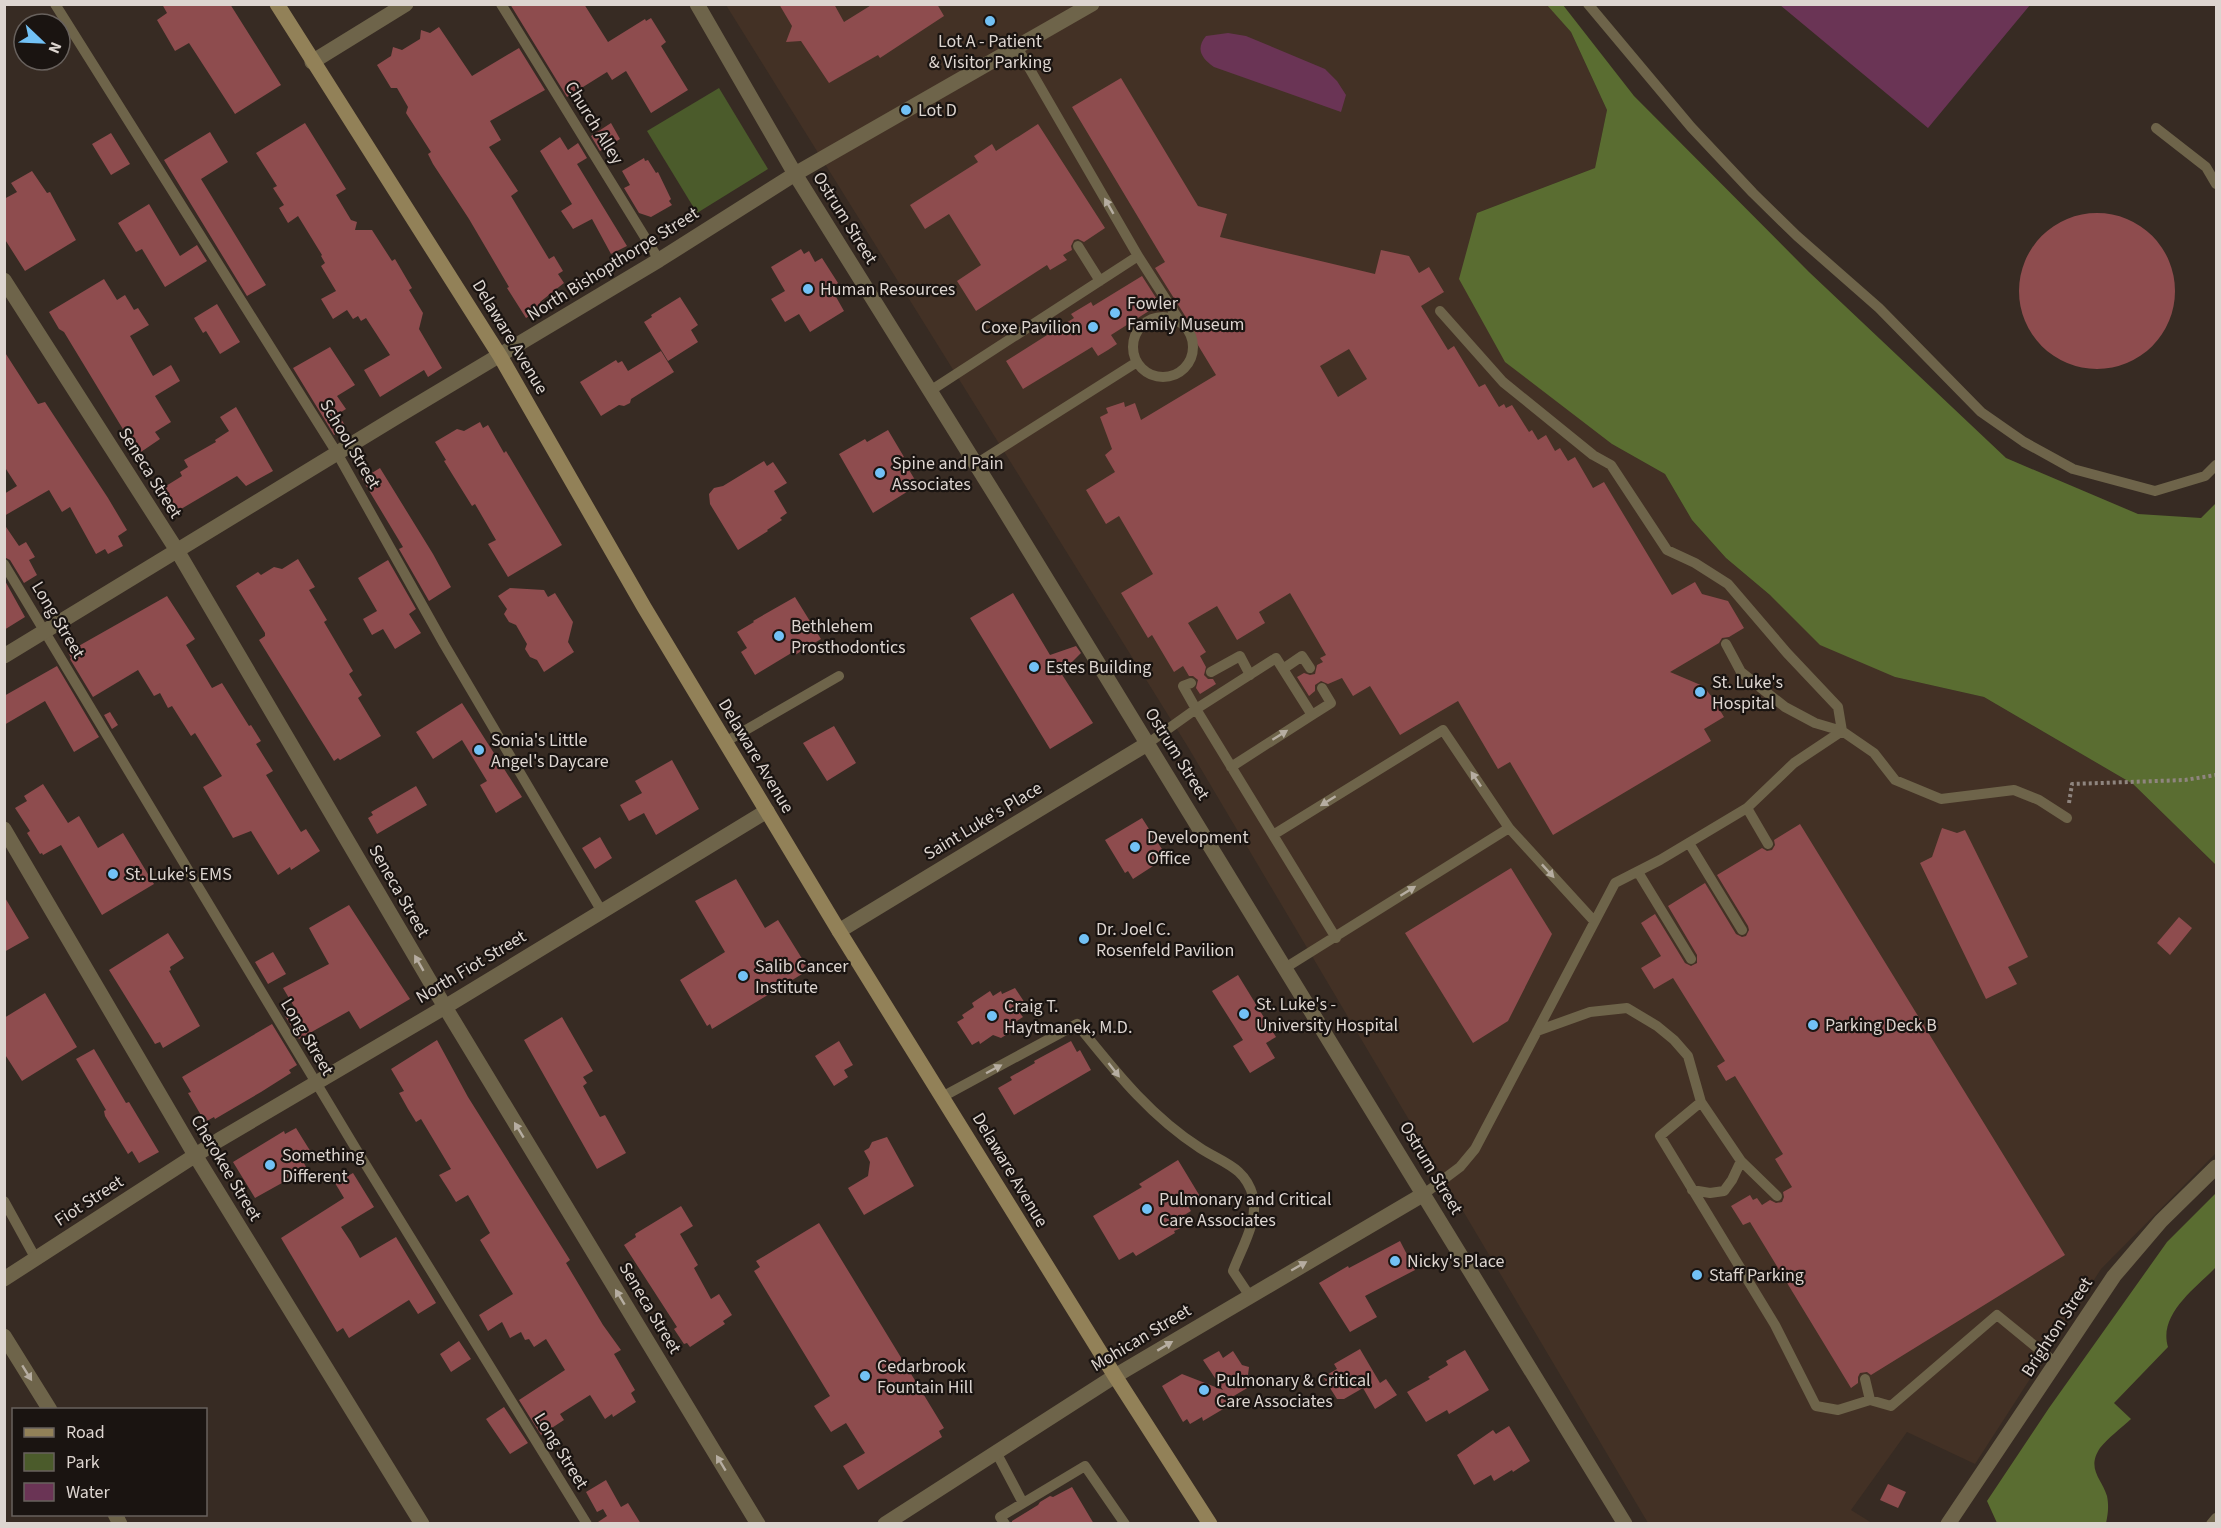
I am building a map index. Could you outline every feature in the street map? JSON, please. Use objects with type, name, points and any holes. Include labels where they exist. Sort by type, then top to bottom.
[{"type":"main road","name":"Delaware Avenue","points":[[277,4],[500,356],[644,607],[839,931],[1114,1376],[1210,1524]]},
{"type":"street","points":[[312,62],[406,4]]},
{"type":"street","name":"Ostrum Street","points":[[697,4],[795,174],[976,464],[1625,1524]]},
{"type":"street","name":"North Bishopthorpe Street","points":[[4,656],[658,260],[795,174],[1092,4]]},
{"type":"street","name":"Seneca Street","points":[[4,280],[178,552],[445,1007],[758,1524]]},
{"type":"street","name":"Saint Luke's Place","points":[[839,931],[1147,744]]},
{"type":"street","name":"North Fiot Street","points":[[195,1155],[445,1007],[767,811]]},
{"type":"street","name":"Cherokee Street","points":[[4,829],[195,1155],[422,1524]]},
{"type":"street","name":"Fiot Street","points":[[4,1279],[195,1155]]},
{"type":"street","name":"Brighton Street","points":[[1948,1524],[2114,1276],[2161,1221],[2217,1167]]},
{"type":"street","name":"Mohican Street","points":[[885,1524],[1114,1376],[1424,1194]]},
{"type":"street","points":[[4,1336],[49,1408]]},
{"type":"lane","name":"School Street","points":[[55,4],[337,453],[444,644],[601,910]]},
{"type":"lane","name":"Church Alley","points":[[501,4],[658,260]]},
{"type":"lane","points":[[1588,4],[1691,127],[1753,193],[1797,236],[1879,308],[1981,412],[2024,442],[2073,469],[2144,489],[2155,491],[2205,476],[2217,465]]},
{"type":"lane","points":[[1017,47],[1138,256],[1181,323],[1188,330],[1192,340],[1191,359],[1186,367],[1170,376],[1151,375],[1137,362],[1134,342],[1144,325],[1152,319],[1172,318],[1181,323]]},
{"type":"lane","points":[[2156,128],[2206,167],[2217,184]]},
{"type":"lane","points":[[1078,246],[1100,281]]},
{"type":"lane","points":[[930,391],[1138,256]]},
{"type":"lane","points":[[1440,311],[1503,382],[1593,455],[1611,465],[1667,550],[1695,563],[1728,584],[1838,708],[1842,731]]},
{"type":"lane","points":[[976,464],[1137,362]]},
{"type":"lane","name":"Long Street","points":[[4,564],[315,1082],[586,1524]]},
{"type":"lane","points":[[1726,644],[1741,672],[1785,707],[1815,723],[1842,731],[1874,753],[1895,780],[1941,799],[2014,790],[2039,800],[2067,818]]},
{"type":"lane","points":[[1211,672],[1240,656],[1250,675]]},
{"type":"lane","points":[[1283,669],[1302,656],[1310,668]]},
{"type":"lane","points":[[1147,744],[1196,709],[1276,658],[1312,715]]},
{"type":"lane","points":[[725,742],[839,676]]},
{"type":"lane","points":[[1191,682],[1184,687],[1196,709],[1335,938]]},
{"type":"lane","points":[[1231,767],[1332,703],[1322,688]]},
{"type":"lane","points":[[1273,835],[1443,730],[1509,828],[1594,921]]},
{"type":"lane","points":[[1424,1194],[1460,1167],[1474,1149],[1615,883],[1747,808],[1794,763],[1842,731]]},
{"type":"lane","points":[[1747,808],[1768,844]]},
{"type":"lane","points":[[1285,968],[1509,828]]},
{"type":"lane","points":[[1689,843],[1742,930]]},
{"type":"lane","points":[[1638,872],[1691,959]]},
{"type":"lane","points":[[1537,1031],[1590,1012],[1627,1008],[1657,1026],[1688,1056],[1701,1102],[1741,1161],[1777,1196]]},
{"type":"lane","points":[[942,1097],[1077,1024],[1126,1086],[1162,1119],[1199,1148],[1241,1172],[1253,1196],[1254,1214],[1233,1271],[1249,1295]]},
{"type":"lane","points":[[1701,1102],[1660,1136],[1774,1325],[1816,1406],[1838,1410],[1870,1400],[1892,1406],[1996,1315],[2057,1364]]},
{"type":"lane","points":[[1692,1190],[1710,1193],[1724,1191],[1741,1161]]},
{"type":"lane","points":[[4,1201],[36,1259]]},
{"type":"lane","points":[[1865,1379],[1870,1400]]},
{"type":"lane","points":[[996,1452],[1023,1503]]},
{"type":"lane","points":[[1005,1524],[1000,1517],[1085,1466],[1125,1524]]},
{"type":"lane","points":[[2211,1524],[2217,1518]]},
{"type":"path","points":[[2067,818],[2072,784],[2185,780],[2217,775]]},
{"type":"shaded area","points":[[1547,4],[1571,32],[1607,110],[1595,168],[1477,213],[1612,444],[1665,474],[1692,520],[1726,558],[1770,595],[1895,677],[1984,697],[2133,784],[2216,865],[2216,1153],[2101,1269],[1975,1464],[1907,1432],[1851,1510],[1872,1523],[1648,1523],[1188,747],[726,5]]},
{"type":"green space","points":[[1547,5],[1563,5],[1634,96],[1809,272],[2006,458],[2138,514],[2201,518],[2216,503],[2216,865],[2133,784],[1984,697],[1895,677],[1820,645],[1770,595],[1726,558],[1692,520],[1665,474],[1612,444],[1505,362],[1459,279],[1477,213],[1595,168],[1607,110],[1571,32]]},
{"type":"green space","points":[[719,88],[768,169],[697,213],[647,131]]},
{"type":"green space","points":[[2216,1193],[2216,1267],[2189,1293],[2174,1313],[2168,1324],[2166,1335],[2168,1347],[2114,1403],[2131,1419],[2103,1444],[2096,1455],[2094,1462],[2096,1474],[2108,1500],[2106,1523],[1997,1523],[1987,1501],[2049,1408],[2167,1242]]},
{"type":"water","points":[[1780,5],[2030,5],[1928,128]]},
{"type":"water","points":[[1228,33],[1246,36],[1325,69],[1346,95],[1341,112],[1214,67],[1201,53],[1201,45],[1206,36]]},
{"type":"building","points":[[162,4],[230,4],[281,85],[235,114],[189,43],[175,51],[157,20],[167,13]]},
{"type":"building","points":[[510,4],[584,4],[608,42],[645,19],[646,21],[651,18],[666,42],[661,46],[688,90],[651,113],[626,71],[612,80],[607,72],[567,97]]},
{"type":"building","points":[[779,4],[834,4],[844,22],[873,4],[937,4],[944,16],[880,58],[878,55],[829,83],[801,41],[786,42],[792,26]]},
{"type":"building","points":[[439,27],[472,76],[519,48],[545,90],[490,121],[501,140],[489,147],[518,191],[511,196],[549,259],[554,256],[563,271],[558,274],[564,283],[540,302],[543,307],[526,318],[469,219],[433,164],[428,154],[431,152],[406,113],[408,107],[397,88],[391,88],[377,65],[391,56],[393,47],[402,50],[420,39],[421,30],[430,33]]},
{"type":"building","points":[[1121,78],[1198,206],[1227,214],[1220,237],[1375,274],[1381,250],[1409,256],[1419,273],[1429,267],[1444,292],[1421,306],[1448,350],[1454,346],[1479,387],[1485,384],[1499,407],[1504,404],[1506,408],[1512,405],[1529,432],[1532,430],[1538,440],[1546,435],[1555,451],[1560,448],[1568,461],[1575,457],[1593,488],[1604,482],[1672,595],[1695,582],[1702,594],[1728,601],[1744,628],[1729,637],[1722,638],[1719,643],[1670,672],[1703,686],[1724,717],[1704,729],[1711,741],[1553,835],[1510,762],[1498,769],[1458,701],[1400,735],[1370,686],[1353,696],[1342,678],[1328,684],[1321,681],[1315,685],[1315,691],[1309,696],[1297,677],[1304,673],[1315,674],[1317,665],[1323,662],[1320,658],[1326,655],[1290,593],[1259,612],[1265,623],[1237,640],[1217,606],[1188,623],[1206,652],[1200,656],[1206,667],[1204,675],[1208,679],[1213,679],[1216,684],[1200,694],[1196,688],[1198,680],[1189,676],[1183,666],[1174,672],[1152,635],[1148,638],[1121,593],[1153,574],[1119,516],[1106,524],[1086,490],[1115,472],[1105,455],[1112,449],[1100,417],[1108,413],[1106,408],[1124,402],[1125,407],[1135,403],[1141,420],[1216,375],[1187,327],[1187,319],[1155,268],[1165,262],[1072,107]],"holes":[[[1349,349],[1367,379],[1338,397],[1320,366]]]},
{"type":"building","points":[[305,123],[346,189],[336,195],[351,220],[357,222],[355,230],[372,230],[392,261],[395,259],[412,288],[409,290],[423,313],[419,329],[442,368],[428,377],[424,370],[380,397],[364,370],[390,355],[366,318],[361,321],[358,316],[353,319],[347,310],[333,319],[321,299],[336,291],[321,266],[325,263],[322,255],[298,216],[288,223],[279,208],[284,205],[273,188],[277,186],[256,153]]},
{"type":"building","points":[[611,123],[620,139],[600,151],[591,136]]},
{"type":"building","points":[[1038,124],[1105,228],[1084,242],[1074,240],[1072,250],[1063,255],[1067,260],[1050,270],[1047,265],[976,311],[957,281],[981,265],[949,214],[925,229],[910,205],[978,162],[974,156],[992,144],[996,151]]},
{"type":"building","points":[[210,132],[228,162],[201,179],[266,285],[247,296],[164,160]]},
{"type":"building","points":[[111,133],[130,164],[111,175],[92,144]]},
{"type":"building","points":[[560,137],[568,150],[578,143],[587,158],[577,164],[627,246],[611,254],[592,219],[573,229],[561,211],[572,204],[540,151]]},
{"type":"building","points":[[644,158],[645,161],[648,160],[656,173],[658,172],[672,205],[651,217],[639,213],[624,188],[630,185],[622,171]]},
{"type":"building","points":[[32,171],[47,193],[50,192],[76,240],[25,271],[4,238],[4,199],[17,192],[11,183]]},
{"type":"building","points":[[149,204],[180,256],[197,245],[207,261],[165,287],[142,249],[136,252],[118,223]]},
{"type":"building","points":[[2097,213],[2112,214],[2127,219],[2141,226],[2152,236],[2162,247],[2169,261],[2174,276],[2174,306],[2169,321],[2162,335],[2152,346],[2141,356],[2127,363],[2112,368],[2097,369],[2082,368],[2067,363],[2053,356],[2042,346],[2032,335],[2025,321],[2020,306],[2019,291],[2020,276],[2025,261],[2032,247],[2042,236],[2053,226],[2067,219],[2082,214]]},
{"type":"building","name":"Human Resources","points":[[801,249],[804,254],[809,251],[815,262],[822,258],[838,283],[831,288],[844,311],[810,332],[799,314],[785,322],[771,299],[785,291],[771,267]]},
{"type":"building","name":"Coxe Pavilion","points":[[1142,276],[1160,304],[1111,335],[1117,344],[1108,350],[1098,356],[1092,347],[1023,389],[1006,361],[1074,318],[1071,314],[1091,302],[1093,306]]},
{"type":"building","points":[[104,279],[117,300],[125,295],[134,310],[138,308],[149,325],[130,336],[153,376],[171,365],[180,381],[155,396],[171,422],[155,432],[160,439],[138,454],[64,332],[59,329],[49,312]]},
{"type":"building","points":[[680,297],[698,325],[691,330],[698,342],[668,361],[644,322]]},
{"type":"building","points":[[217,304],[240,342],[220,354],[206,331],[203,333],[194,318]]},
{"type":"building","points":[[330,347],[355,385],[337,396],[346,409],[338,414],[346,427],[334,435],[293,368]]},
{"type":"building","points":[[4,351],[38,404],[45,402],[108,498],[127,530],[118,536],[123,546],[108,554],[105,549],[96,554],[70,507],[62,512],[49,490],[4,516],[4,494],[17,486],[4,466]]},
{"type":"building","points":[[661,351],[674,372],[631,399],[630,403],[624,406],[619,405],[601,416],[580,382],[616,360],[618,363],[622,361],[628,371]]},
{"type":"building","points":[[236,407],[273,471],[246,486],[237,476],[176,512],[163,490],[182,476],[180,472],[188,467],[184,460],[216,442],[215,440],[229,431],[220,417]]},
{"type":"building","points":[[480,422],[483,428],[488,425],[504,453],[506,451],[562,545],[508,577],[488,544],[496,540],[475,504],[472,506],[435,442],[457,429],[464,431]]},
{"type":"building","name":"Spine and Pain Associates","points":[[888,430],[918,485],[873,513],[839,454],[865,439],[867,442]]},
{"type":"building","points":[[764,461],[767,466],[773,462],[787,483],[774,491],[787,513],[768,531],[738,550],[710,504],[709,494],[714,488],[723,486]]},
{"type":"building","points":[[380,468],[451,587],[429,601],[399,549],[403,547],[362,479]]},
{"type":"building","points":[[4,524],[19,546],[26,542],[35,557],[29,560],[37,575],[24,583],[10,560],[4,557]]},
{"type":"building","points":[[298,559],[315,587],[309,590],[327,620],[324,622],[353,671],[349,674],[362,695],[358,698],[381,736],[340,760],[338,758],[334,761],[259,640],[265,636],[265,633],[236,586],[258,572],[261,575],[274,567],[282,569]]},
{"type":"building","points":[[388,560],[416,609],[409,614],[421,633],[395,649],[383,629],[372,635],[363,619],[377,611],[358,578]]},
{"type":"building","points":[[4,579],[25,617],[4,630]]},
{"type":"building","points":[[510,588],[544,590],[548,597],[555,593],[573,622],[568,642],[574,652],[544,672],[537,660],[530,657],[525,649],[527,644],[516,625],[509,622],[504,614],[507,609],[498,596]]},
{"type":"building","name":"Estes Building","points":[[1013,593],[1050,655],[1076,646],[1081,653],[1061,673],[1093,723],[1050,749],[970,618]]},
{"type":"building","points":[[167,596],[195,639],[186,645],[212,688],[222,683],[249,726],[251,725],[261,741],[256,744],[273,771],[266,775],[301,832],[306,829],[320,851],[291,870],[290,867],[278,875],[251,831],[233,838],[203,787],[222,776],[195,733],[191,736],[172,706],[168,708],[160,693],[154,696],[138,670],[93,697],[70,659],[68,652]]},
{"type":"building","name":"Bethlehem Prosthodontics","points":[[795,597],[821,639],[795,655],[793,652],[755,675],[741,652],[747,648],[737,632]]},
{"type":"building","points":[[57,666],[99,737],[74,752],[45,701],[4,725],[4,696]]},
{"type":"building","name":"Sonia's Little Angel's Daycare","points":[[462,703],[522,797],[496,813],[480,785],[487,781],[462,740],[433,759],[416,732]]},
{"type":"building","points":[[110,712],[118,725],[112,729],[104,715]]},
{"type":"building","points":[[834,726],[856,763],[827,781],[803,743]]},
{"type":"building","points":[[672,760],[699,809],[656,835],[644,813],[629,821],[620,805],[642,793],[635,781]]},
{"type":"building","points":[[43,784],[68,823],[79,816],[98,848],[123,833],[154,884],[102,915],[61,845],[43,855],[40,854],[27,833],[30,831],[15,808],[27,801],[24,796]]},
{"type":"building","points":[[416,786],[427,805],[377,834],[368,818],[373,815],[371,812]]},
{"type":"building","name":"Development Office","points":[[1142,818],[1167,857],[1133,879],[1128,871],[1125,873],[1105,840]]},
{"type":"building","points":[[1800,824],[2065,1255],[1871,1375],[1867,1372],[1860,1373],[1858,1383],[1851,1388],[1750,1222],[1743,1225],[1731,1206],[1750,1195],[1753,1200],[1757,1198],[1762,1205],[1770,1200],[1776,1203],[1782,1202],[1783,1192],[1792,1187],[1775,1159],[1783,1154],[1735,1076],[1726,1081],[1717,1066],[1725,1061],[1673,978],[1654,989],[1641,968],[1661,956],[1641,923],[1655,914],[1685,963],[1691,966],[1697,963],[1697,955],[1668,906],[1705,883],[1736,934],[1746,936],[1748,926],[1717,875],[1762,848],[1767,851],[1772,850],[1775,845],[1774,840]]},
{"type":"building","points":[[1942,828],[1957,833],[1965,830],[2028,957],[2008,967],[2017,984],[1986,999],[1920,863],[1932,857]]},
{"type":"building","points":[[600,837],[612,858],[595,869],[582,848]]},
{"type":"building","points":[[1511,868],[1552,934],[1508,1021],[1473,1043],[1405,933]]},
{"type":"building","name":"Salib Cancer Institute","points":[[736,879],[765,928],[778,920],[806,965],[804,967],[807,971],[712,1029],[710,1024],[707,1026],[680,980],[725,952],[695,901]]},
{"type":"building","points":[[4,896],[29,938],[4,952]]},
{"type":"building","points":[[349,905],[410,999],[360,1029],[349,1011],[299,1039],[285,1016],[296,1010],[283,988],[329,964],[309,928]]},
{"type":"building","points":[[2179,917],[2192,928],[2170,955],[2157,943]]},
{"type":"building","points":[[168,933],[184,958],[170,967],[169,971],[200,1026],[163,1048],[160,1042],[155,1044],[109,970]]},
{"type":"building","points":[[273,952],[286,974],[268,984],[255,962]]},
{"type":"building","name":"St. Luke's - University Hospital","points":[[1238,975],[1276,1037],[1266,1043],[1275,1058],[1250,1073],[1233,1046],[1243,1040],[1212,991]]},
{"type":"building","name":"Craig T. Haytmanek, M.D.","points":[[1015,988],[1027,1006],[1018,1011],[1023,1017],[1012,1024],[1011,1032],[1001,1038],[993,1035],[980,1044],[979,1041],[972,1045],[957,1022],[964,1018],[962,1015],[974,1007],[972,1003],[990,991],[993,996],[1001,991],[1002,994]]},
{"type":"building","points":[[45,993],[77,1047],[22,1081],[4,1053],[4,1018]]},
{"type":"building","points":[[562,1017],[593,1071],[583,1077],[587,1083],[583,1086],[600,1117],[605,1115],[626,1153],[597,1169],[524,1040]]},
{"type":"building","points":[[272,1024],[297,1065],[289,1070],[291,1073],[261,1092],[215,1119],[214,1117],[205,1122],[188,1093],[191,1092],[182,1077]]},
{"type":"building","points":[[437,1040],[468,1097],[570,1260],[566,1263],[603,1325],[621,1350],[614,1354],[635,1390],[631,1393],[636,1402],[613,1417],[612,1414],[605,1419],[590,1395],[560,1414],[564,1420],[541,1435],[519,1400],[565,1370],[546,1339],[534,1347],[529,1339],[525,1340],[521,1332],[510,1338],[502,1322],[488,1331],[479,1315],[513,1294],[480,1240],[490,1233],[468,1195],[456,1202],[439,1175],[451,1169],[421,1119],[416,1122],[408,1109],[399,1093],[404,1091],[391,1069]]},
{"type":"building","points":[[839,1041],[853,1065],[844,1070],[848,1077],[834,1086],[815,1056]]},
{"type":"building","points":[[1071,1041],[1077,1052],[1080,1050],[1091,1070],[1014,1115],[998,1088],[1012,1080],[1010,1077],[1035,1063],[1034,1061]]},
{"type":"building","points":[[94,1049],[159,1152],[139,1163],[132,1151],[128,1154],[105,1116],[104,1111],[106,1110],[76,1059]]},
{"type":"building","name":"Something Different","points":[[296,1128],[314,1157],[304,1163],[307,1169],[255,1198],[233,1162],[284,1131],[285,1134]]},
{"type":"building","points":[[887,1137],[914,1186],[864,1215],[848,1188],[868,1176],[870,1162],[864,1151],[872,1142]]},
{"type":"building","name":"Pulmonary and Critical Care Associates","points":[[1178,1160],[1201,1198],[1188,1206],[1191,1211],[1176,1220],[1181,1228],[1174,1231],[1175,1233],[1136,1256],[1133,1252],[1119,1260],[1093,1216],[1142,1187],[1139,1184]]},
{"type":"building","points":[[353,1173],[374,1207],[341,1227],[360,1258],[396,1237],[436,1303],[418,1314],[409,1300],[349,1338],[343,1328],[337,1332],[281,1238],[344,1198],[335,1183]]},
{"type":"building","points":[[681,1206],[693,1226],[680,1234],[698,1265],[694,1268],[711,1299],[719,1294],[732,1315],[723,1321],[725,1324],[690,1347],[687,1343],[684,1344],[674,1329],[677,1327],[624,1245],[636,1237],[635,1234]]},
{"type":"building","name":"Cedarbrook Fountain Hill","points":[[819,1223],[944,1428],[939,1431],[942,1437],[858,1490],[843,1466],[865,1453],[846,1423],[831,1432],[814,1406],[830,1396],[754,1271],[760,1267],[756,1261]]},
{"type":"building","points":[[1400,1241],[1415,1270],[1365,1296],[1377,1317],[1350,1332],[1319,1283]]},
{"type":"building","points":[[459,1341],[471,1359],[451,1372],[440,1354]]},
{"type":"building","points":[[1360,1349],[1380,1383],[1386,1379],[1397,1395],[1375,1409],[1363,1388],[1344,1399],[1337,1399],[1323,1377],[1337,1369],[1334,1364]]},
{"type":"building","points":[[1465,1350],[1489,1390],[1449,1414],[1447,1410],[1426,1422],[1407,1392],[1430,1379],[1428,1377],[1448,1365],[1446,1361]]},
{"type":"building","name":"Pulmonary & Critical Care Associates","points":[[1219,1351],[1223,1358],[1233,1351],[1242,1365],[1249,1367],[1248,1375],[1254,1384],[1227,1400],[1230,1405],[1203,1421],[1202,1417],[1190,1424],[1187,1419],[1183,1422],[1162,1386],[1182,1374],[1223,1390],[1203,1360]]},
{"type":"building","points":[[504,1407],[528,1443],[510,1454],[486,1419]]},
{"type":"building","points":[[1509,1426],[1530,1461],[1494,1481],[1491,1475],[1474,1485],[1457,1455],[1493,1430],[1496,1434]]},
{"type":"building","points":[[606,1480],[621,1507],[628,1503],[641,1524],[595,1524],[607,1516],[603,1509],[597,1512],[586,1492]]},
{"type":"building","points":[[1888,1484],[1906,1492],[1898,1508],[1880,1500]]},
{"type":"building","points":[[1072,1487],[1094,1524],[1012,1524],[1012,1521],[1040,1502]]},
{"type":"place","name":"Lot A - Patient & Visitor Parking","points":[[990,21]]},
{"type":"place","name":"Lot D","points":[[906,110]]},
{"type":"place","name":"Human Resources","points":[[808,289]]},
{"type":"place","name":"Fowler Family Museum","points":[[1115,313]]},
{"type":"place","name":"Coxe Pavilion","points":[[1093,327]]},
{"type":"place","name":"Spine and Pain Associates","points":[[880,473]]},
{"type":"place","name":"Bethlehem Prosthodontics","points":[[779,636]]},
{"type":"place","name":"Estes Building","points":[[1034,667]]},
{"type":"place","name":"St. Luke's Hospital","points":[[1700,692]]},
{"type":"place","name":"Sonia's Little Angel's Daycare","points":[[479,750]]},
{"type":"place","name":"Development Office","points":[[1135,847]]},
{"type":"place","name":"St. Luke's EMS","points":[[113,874]]},
{"type":"place","name":"Dr. Joel C. Rosenfeld Pavilion","points":[[1084,939]]},
{"type":"place","name":"Salib Cancer Institute","points":[[743,976]]},
{"type":"place","name":"St. Luke's - University Hospital","points":[[1244,1014]]},
{"type":"place","name":"Craig T. Haytmanek, M.D.","points":[[992,1016]]},
{"type":"place","name":"Parking Deck B","points":[[1813,1025]]},
{"type":"place","name":"Something Different","points":[[270,1165]]},
{"type":"place","name":"Pulmonary and Critical Care Associates","points":[[1147,1209]]},
{"type":"place","name":"Nicky's Place","points":[[1395,1261]]},
{"type":"place","name":"Staff Parking","points":[[1697,1275]]},
{"type":"place","name":"Cedarbrook Fountain Hill","points":[[865,1376]]},
{"type":"place","name":"Pulmonary & Critical Care Associates","points":[[1204,1390]]}]
